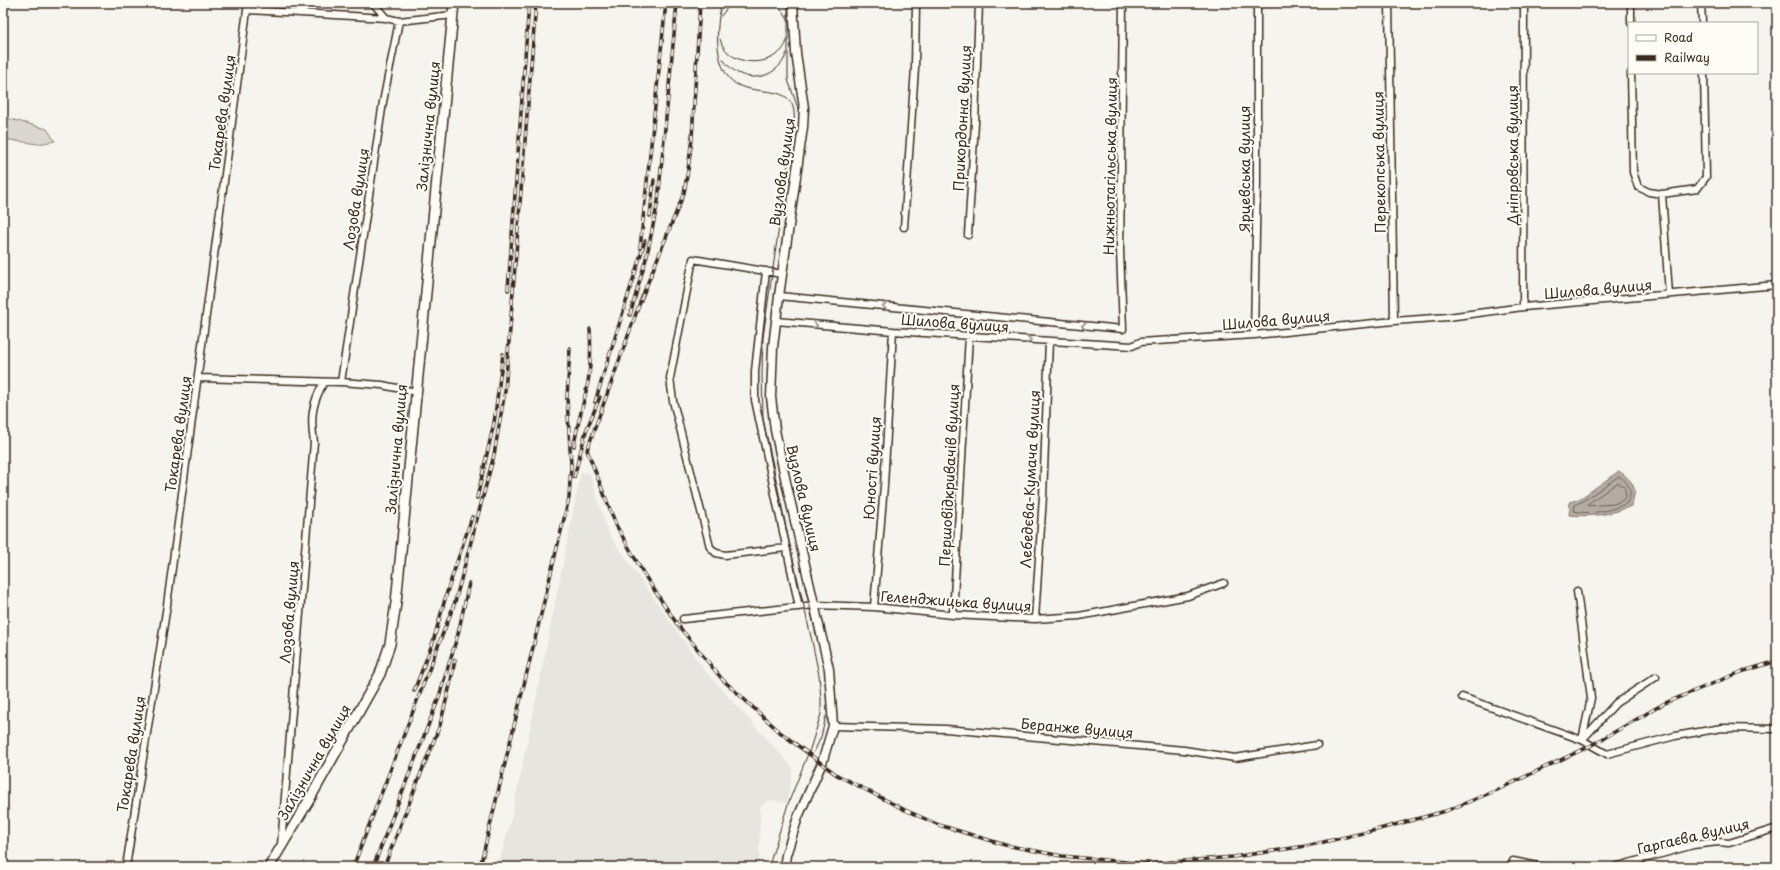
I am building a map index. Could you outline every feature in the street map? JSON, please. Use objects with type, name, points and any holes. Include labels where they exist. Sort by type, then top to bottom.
[{"type":"main road","name":"Залізнична вулиця","points":[[269,867],[308,802],[380,674],[390,644],[396,603],[454,3]]},
{"type":"street","name":"Токарева вулиця","points":[[126,867],[167,606],[248,3]]},
{"type":"street","points":[[374,3],[386,18]]},
{"type":"street","name":"Вузлова вулиця","points":[[793,3],[796,53],[804,108],[804,121],[779,296],[773,346],[771,387],[773,418],[829,669],[833,726]]},
{"type":"street","points":[[904,227],[916,68],[916,3]]},
{"type":"street","name":"Прикордонна вулиця","points":[[968,235],[975,123],[979,3]]},
{"type":"street","name":"Нижньотагільська вулиця","points":[[1123,3],[1120,251],[1123,329]]},
{"type":"street","name":"Ярцевська вулиця","points":[[1254,336],[1257,181],[1257,3]]},
{"type":"street","name":"Перекопська вулиця","points":[[1389,3],[1394,321]]},
{"type":"street","name":"Дніпровська вулиця","points":[[1523,308],[1524,3]]},
{"type":"street","points":[[1631,3],[1631,22]]},
{"type":"street","points":[[1701,3],[1702,22]]},
{"type":"street","points":[[248,10],[386,18],[399,21],[453,15]]},
{"type":"street","name":"Лозова вулиця","points":[[341,382],[383,102],[399,21]]},
{"type":"street","points":[[1631,74],[1633,172],[1638,187],[1649,192],[1662,194],[1697,189],[1706,177],[1704,74]]},
{"type":"street","points":[[1662,194],[1669,294]]},
{"type":"street","points":[[782,274],[693,259],[670,378],[673,401],[710,547],[716,553],[725,555],[786,548]]},
{"type":"street","points":[[766,271],[755,371],[755,400],[799,607]]},
{"type":"street","name":"Шилова вулиця","points":[[776,321],[893,331],[1132,346],[1140,342],[1254,336],[1523,308],[1777,285]]},
{"type":"street","name":"Шилова вулиця","points":[[779,296],[1123,329]]},
{"type":"street","name":"Юності вулиця","points":[[874,607],[884,485],[893,331]]},
{"type":"street","name":"Першовідкривачів вулиця","points":[[953,615],[969,336]]},
{"type":"street","name":"Лебедєва-Кумача вулиця","points":[[1035,619],[1043,496],[1049,341]]},
{"type":"street","points":[[198,378],[341,382],[382,385],[416,392]]},
{"type":"street","name":"Лозова вулиця","points":[[281,846],[314,442],[312,418],[314,401],[324,382]]},
{"type":"street","name":"Геленджицька вулиця","points":[[683,619],[814,605],[874,607],[953,615],[1035,619],[1079,616],[1188,596],[1224,583]]},
{"type":"street","points":[[1577,591],[1591,698],[1582,740]]},
{"type":"street","points":[[1582,740],[1616,703],[1656,677]]},
{"type":"street","points":[[1462,697],[1582,740],[1607,754],[1675,736],[1722,728],[1777,729]]},
{"type":"street","points":[[784,867],[786,855],[798,818],[822,763],[833,726]]},
{"type":"street","name":"Беранже вулиця","points":[[833,726],[946,729],[1184,750],[1234,758],[1317,745]]},
{"type":"street","name":"Гаргаєва вулиця","points":[[1615,867],[1693,846],[1718,842],[1729,843],[1777,828]]},
{"type":"street","points":[[1513,861],[1543,867]]},
{"type":"shaded area","points":[[3,117],[47,129],[55,141],[38,144],[3,139]]},
{"type":"shaded area","points":[[581,472],[590,474],[608,533],[705,671],[793,768],[787,803],[770,800],[760,807],[759,867],[498,867],[512,815],[528,739]]},
{"type":"water","points":[[1619,471],[1631,482],[1633,486],[1634,494],[1631,506],[1601,515],[1569,515],[1570,502],[1581,498]]},
{"type":"tram line","points":[[722,3],[718,24],[718,49],[725,72],[731,80],[740,86],[749,89],[778,93],[785,96],[791,102],[794,110],[794,123],[763,337],[763,419],[774,477],[819,675],[821,714],[810,749],[788,804],[771,859],[770,867]]},
{"type":"tram line","points":[[721,16],[731,3]]},
{"type":"tram line","points":[[777,3],[787,18]]},
{"type":"tram line","points":[[788,3],[788,80],[799,111]]},
{"type":"tram line","points":[[720,39],[723,47],[736,58],[753,62],[762,61],[779,53],[784,48],[788,39]]},
{"type":"tram line","points":[[723,59],[738,73],[757,77],[766,75],[775,70],[782,63],[787,53]]},
{"type":"tram line","points":[[805,584],[815,629]]},
{"type":"tram line","points":[[814,752],[821,737],[826,716]]},
{"type":"railway","points":[[508,290],[529,3]]},
{"type":"railway","points":[[353,867],[455,602],[494,455],[505,391],[536,3]]},
{"type":"railway","points":[[640,248],[666,3]]},
{"type":"railway","points":[[630,315],[647,255],[658,201],[677,3]]},
{"type":"railway","points":[[700,3],[692,138],[684,193],[642,297],[587,450],[616,525],[645,576],[677,624],[722,679],[781,733],[837,775],[905,810],[939,825],[1005,845],[1062,856],[1147,864],[1233,857],[1306,846],[1372,831],[1446,811],[1495,791],[1590,746],[1665,703],[1741,672],[1777,661]]},
{"type":"railway","points":[[650,216],[654,180]]},
{"type":"railway","points":[[595,402],[645,241]]},
{"type":"railway","points":[[574,446],[589,375],[590,329]]},
{"type":"railway","points":[[480,867],[569,498],[571,465],[567,398],[570,348]]},
{"type":"railway","points":[[477,498],[494,423],[503,354]]},
{"type":"railway","points":[[574,477],[586,431],[600,397]]},
{"type":"railway","points":[[414,691],[433,642],[447,592],[472,517]]},
{"type":"railway","points":[[373,867],[438,700],[458,634],[469,583]]},
{"type":"railway","points":[[384,867],[440,725],[455,660]]}]
